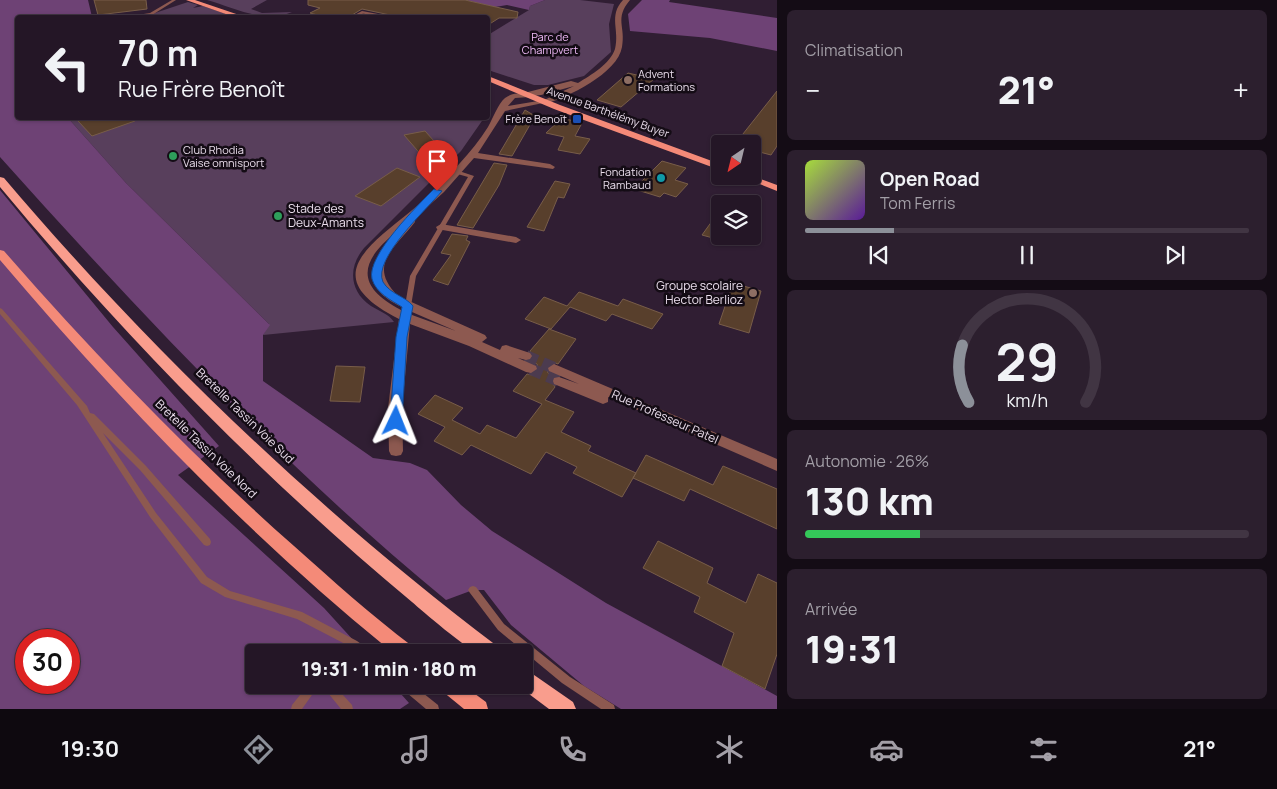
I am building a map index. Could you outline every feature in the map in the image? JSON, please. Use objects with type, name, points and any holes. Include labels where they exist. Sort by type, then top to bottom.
[{"type":"highway","name":"Bretelle Tassin Voie Sud","points":[[0,180],[130,326],[255,452],[338,527],[480,644]]},
{"type":"highway","points":[[533,685],[566,709]]},
{"type":"main road","points":[[189,0],[236,15]]},
{"type":"main road","name":"Avenue Barthélémy Buyer","points":[[490,79],[544,102],[711,164]]},
{"type":"main road","points":[[761,182],[777,188]]},
{"type":"main road","name":"Bretelle Tassin Voie Nord","points":[[0,253],[82,346],[182,452],[268,533],[397,644]]},
{"type":"main road","points":[[460,694],[479,709]]},
{"type":"street","points":[[503,109],[560,98],[612,62],[619,48],[616,16],[627,0]]},
{"type":"street","points":[[526,356],[407,311],[384,306],[368,294],[360,272],[363,261],[370,252],[395,228],[416,212],[472,156],[503,109],[506,101],[514,96],[541,93],[591,78]]},
{"type":"street","points":[[472,156],[550,167]]},
{"type":"street","points":[[416,212],[379,261],[376,271],[377,280],[384,291],[407,311],[531,369]]},
{"type":"street","points":[[441,227],[516,240]]},
{"type":"street","points":[[396,451],[395,408],[402,337],[407,311]]},
{"type":"street","name":"Rue Professeur Patel","points":[[777,466],[557,375],[777,472]]},
{"type":"lane","points":[[143,15],[151,14],[174,0]]},
{"type":"lane","points":[[356,15],[362,12],[378,15]]},
{"type":"lane","points":[[407,311],[413,276],[470,176],[456,172]]},
{"type":"lane","points":[[0,310],[81,405],[143,468],[207,542]]},
{"type":"lane","points":[[81,405],[153,515],[204,580],[228,594],[298,615],[354,644]]},
{"type":"lane","points":[[473,590],[501,627],[566,680],[610,709]]},
{"type":"lane","points":[[296,709],[307,694]]},
{"type":"lane","points":[[336,694],[348,709]]},
{"type":"lane","points":[[416,694],[434,709]]},
{"type":"green space","points":[[207,0],[267,0],[251,9],[262,13],[292,12],[281,15],[256,15]]},
{"type":"green space","name":"Parc de Champvert","points":[[545,0],[580,0],[614,4],[609,24],[611,52],[584,76],[548,85],[534,85],[490,71],[490,34],[529,10],[530,6]]},
{"type":"green space","points":[[188,2],[198,5],[193,8],[203,6],[229,15],[149,15]]},
{"type":"green space","name":"Stade des Deux-Amants","points":[[70,120],[483,120],[461,151],[364,248],[355,263],[353,278],[358,293],[371,306],[387,315],[394,322],[263,335],[269,324],[126,183]]},
{"type":"shaded area","points":[[0,0],[88,0],[92,15],[15,15],[15,120],[70,120],[126,183],[270,325],[263,335],[263,381],[373,458],[410,463],[427,470],[461,505],[492,531],[606,603],[777,696],[777,709],[621,709],[584,686],[511,625],[484,590],[473,590],[446,600],[328,497],[271,443],[160,331],[0,157]]},
{"type":"shaded area","points":[[465,0],[545,0],[530,6],[529,10],[507,5],[495,7]]},
{"type":"shaded area","points":[[642,0],[670,0],[669,2],[777,18],[777,51],[710,38],[630,31],[628,14]]},
{"type":"shaded area","points":[[0,190],[113,327],[219,446],[178,475],[324,608],[357,644],[245,644],[245,694],[401,694],[409,703],[400,709],[0,709]]},
{"type":"building","points":[[94,0],[146,0],[147,9],[98,15]]},
{"type":"building","points":[[308,0],[465,0],[518,12],[517,18],[499,18],[490,24],[490,15],[390,15],[362,9],[352,15],[318,15],[310,13],[320,8],[308,5]]},
{"type":"building","points":[[628,73],[654,79],[621,107],[597,100]]},
{"type":"building","points":[[777,91],[777,146],[771,155],[761,152],[761,135],[742,135]]},
{"type":"building","points":[[525,110],[535,116],[512,156],[499,154]]},
{"type":"building","points":[[562,118],[582,123],[575,136],[590,139],[580,154],[558,150],[564,137],[546,133]]},
{"type":"building","points":[[135,120],[135,121],[92,136],[78,121]]},
{"type":"building","points":[[425,131],[445,153],[423,157],[404,135]]},
{"type":"building","name":"Fondation Rambaud","points":[[662,161],[686,168],[675,180],[688,184],[676,197],[664,193],[660,197],[634,189]]},
{"type":"building","points":[[494,163],[507,165],[499,185],[473,228],[457,225]]},
{"type":"building","points":[[397,168],[420,177],[381,206],[355,196]]},
{"type":"building","points":[[555,181],[570,184],[564,198],[558,197],[544,231],[527,227]]},
{"type":"building","points":[[711,222],[711,238],[702,235]]},
{"type":"building","points":[[452,234],[468,236],[466,240],[470,242],[448,285],[433,280],[451,255],[441,253]]},
{"type":"building","points":[[733,283],[761,291],[749,333],[719,324]]},
{"type":"building","points":[[579,292],[618,306],[623,299],[663,314],[652,329],[612,314],[606,321],[570,307],[551,329],[525,319],[544,297],[567,306]]},
{"type":"building","points":[[549,329],[576,339],[558,364],[553,362],[546,367],[548,373],[555,376],[551,380],[555,387],[545,400],[574,412],[561,432],[591,446],[588,451],[636,473],[622,497],[573,473],[577,467],[546,452],[531,474],[471,445],[462,455],[434,441],[445,427],[418,414],[435,395],[463,408],[452,420],[480,434],[487,425],[516,438],[542,404],[513,391],[527,374],[532,375],[539,370],[537,364],[530,361],[534,357],[530,351]]},
{"type":"building","points":[[336,366],[365,367],[360,402],[330,401]]},
{"type":"building","points":[[646,455],[713,485],[723,466],[777,489],[777,529],[690,489],[684,501],[633,478]]},
{"type":"building","points":[[658,541],[713,568],[707,583],[746,603],[758,574],[777,583],[777,654],[765,689],[722,666],[734,633],[694,612],[700,597],[643,568]]},
{"type":"tunnel","points":[[526,356],[554,368]]},
{"type":"tunnel","points":[[531,369],[559,381]]},
{"type":"place","name":"Advent Formations","points":[[628,80]]},
{"type":"place","name":"Frère Benoît","points":[[577,119]]},
{"type":"place","name":"Club Rhodia Vaise omnisport","points":[[173,156]]},
{"type":"place","name":"Fondation Rambaud","points":[[661,178]]},
{"type":"place","name":"Stade des Deux-Amants","points":[[278,216]]},
{"type":"place","name":"Groupe scolaire Hector Berlioz","points":[[753,293]]},
{"type":"route","points":[[396,421],[395,408],[402,337],[408,306],[384,291],[377,280],[376,271],[379,261],[416,212],[437,191]]}]
